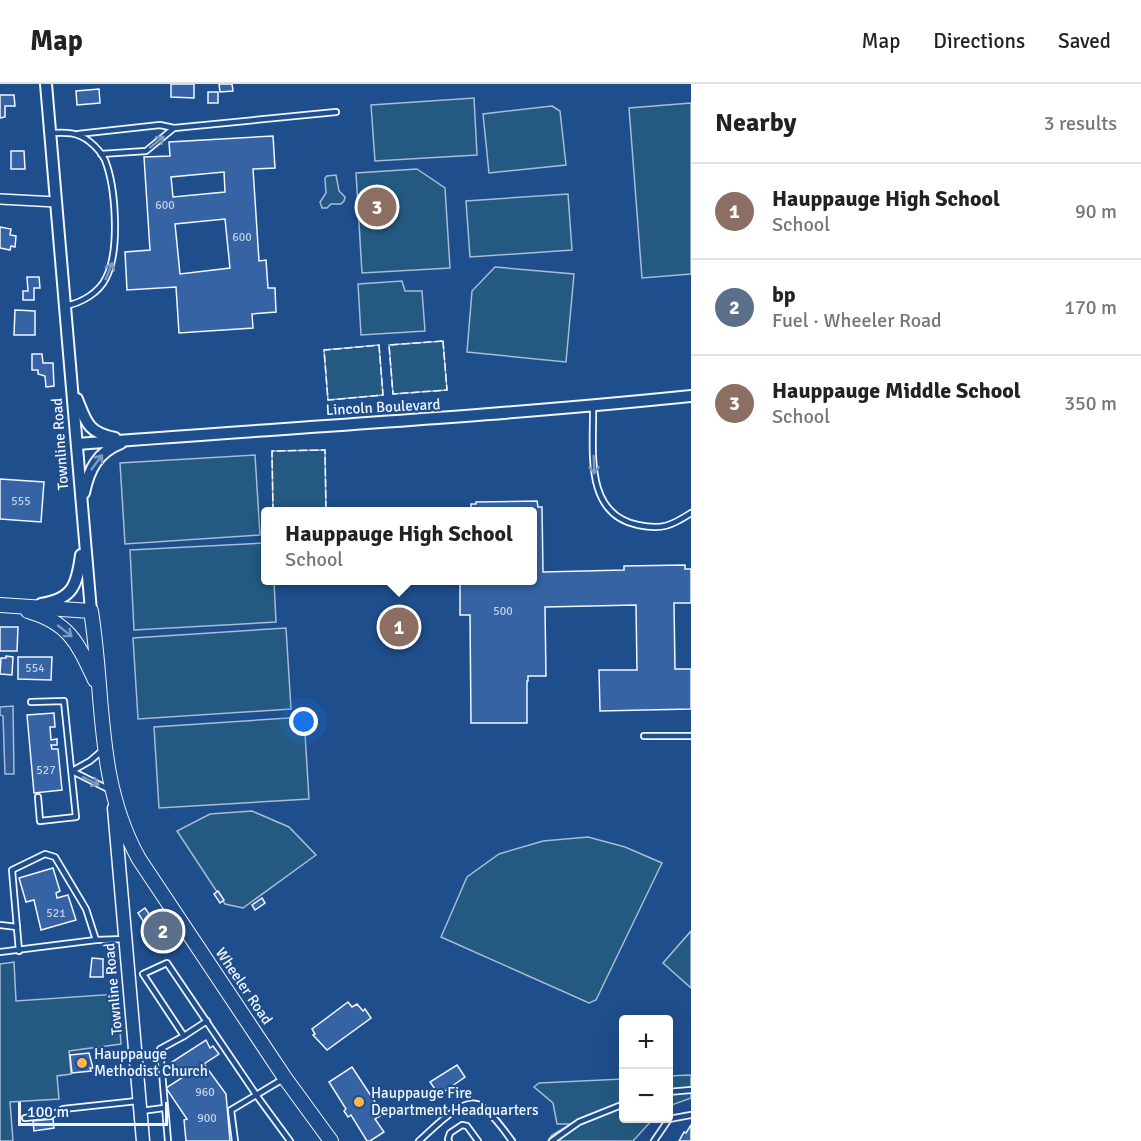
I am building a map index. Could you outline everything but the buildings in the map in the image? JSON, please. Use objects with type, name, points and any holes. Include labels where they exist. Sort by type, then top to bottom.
[{"type":"main road","points":[[6,606],[91,611]]},
{"type":"main road","points":[[6,606],[33,613],[55,623],[72,637],[80,648],[100,690]]},
{"type":"main road","name":"Townline Road","points":[[91,611],[120,869],[144,1141]]},
{"type":"main road","name":"Townline Road","points":[[112,796],[135,853]]},
{"type":"main road","points":[[120,869],[124,854],[135,853]]},
{"type":"main road","name":"Wheeler Road","points":[[135,853],[285,1078],[331,1141]]},
{"type":"street","name":"Townline Road","points":[[46,84],[91,611]]},
{"type":"street","points":[[0,200],[56,202]]},
{"type":"street","points":[[72,385],[86,422],[92,431],[104,436],[136,439]]},
{"type":"street","name":"Lincoln Boulevard","points":[[78,444],[420,420],[691,396]]},
{"type":"street","points":[[82,506],[87,481],[98,457],[118,444],[136,439]]},
{"type":"street","points":[[6,606],[55,602],[68,594],[75,584],[84,540]]},
{"type":"lane","points":[[76,134],[160,125],[174,128],[336,112]]},
{"type":"lane","points":[[101,154],[146,151],[174,128]]},
{"type":"lane","points":[[51,133],[76,134],[90,142],[101,154],[107,168],[114,208],[116,241],[112,264],[105,281],[93,294],[65,306]]},
{"type":"lane","points":[[593,406],[595,476],[599,495],[609,511],[629,523],[649,527],[671,525],[691,513]]},
{"type":"lane","points":[[31,702],[64,701],[76,817],[40,821],[38,797]]},
{"type":"lane","points":[[644,736],[691,736]]},
{"type":"lane","points":[[72,771],[90,761],[105,748]]},
{"type":"lane","points":[[72,771],[112,796]]},
{"type":"lane","points":[[19,951],[12,870],[45,854],[55,857],[86,909],[96,940]]},
{"type":"lane","points":[[0,925],[17,927]]},
{"type":"lane","points":[[0,952],[96,940],[125,939]]},
{"type":"lane","points":[[184,1036],[143,974],[168,963],[256,1096],[290,1141]]},
{"type":"lane","points":[[168,1141],[160,1049],[207,1021]]},
{"type":"lane","points":[[235,1141],[231,1110],[285,1078]]},
{"type":"lane","points":[[673,1092],[691,1090]]},
{"type":"lane","points":[[419,1141],[460,1106],[468,1102],[479,1104],[512,1141]]},
{"type":"lane","points":[[25,1118],[52,1115],[63,1109],[140,1106],[164,1108]]},
{"type":"lane","points":[[552,1141],[579,1122],[619,1106]]},
{"type":"lane","points":[[654,1141],[669,1119],[691,1115]]},
{"type":"lane","points":[[449,1141],[450,1133],[462,1125],[467,1126],[478,1141]]},
{"type":"shaded area","points":[[474,98],[477,155],[375,161],[371,105]]},
{"type":"shaded area","points":[[691,103],[691,274],[642,278],[629,108]]},
{"type":"shaded area","points":[[552,106],[560,111],[566,165],[489,173],[483,114]]},
{"type":"shaded area","points":[[417,169],[445,188],[450,268],[362,273],[356,173]]},
{"type":"shaded area","points":[[336,175],[339,191],[345,197],[344,201],[341,204],[331,204],[327,208],[322,208],[320,202],[326,193],[325,178]]},
{"type":"shaded area","points":[[568,194],[572,250],[470,257],[466,201]]},
{"type":"shaded area","points":[[495,267],[574,274],[566,362],[467,352],[472,291]]},
{"type":"shaded area","points":[[402,281],[405,291],[422,291],[425,331],[361,335],[358,284]]},
{"type":"shaded area","points":[[443,341],[447,390],[393,394],[389,345]]},
{"type":"shaded area","points":[[379,345],[383,395],[328,400],[324,350]]},
{"type":"shaded area","points":[[325,450],[326,507],[273,507],[272,451]]},
{"type":"shaded area","points":[[255,455],[260,535],[125,544],[120,463]]},
{"type":"shaded area","points":[[261,543],[261,585],[274,585],[276,622],[134,630],[130,550]]},
{"type":"shaded area","points":[[286,628],[291,709],[138,719],[133,638]]},
{"type":"shaded area","points":[[13,706],[14,774],[5,774],[3,716],[0,715],[0,707]]},
{"type":"shaded area","points":[[304,717],[309,799],[159,808],[154,727]]},
{"type":"shaded area","points":[[252,811],[289,827],[316,855],[243,908],[225,904],[177,831],[210,814]]},
{"type":"shaded area","points":[[588,837],[625,847],[662,863],[596,1000],[589,1003],[441,937],[467,877],[499,854],[543,841]]},
{"type":"shaded area","points":[[691,931],[691,988],[663,963]]},
{"type":"shaded area","points":[[14,962],[16,1001],[117,994],[121,1044],[69,1051],[71,1074],[57,1076],[59,1099],[10,1102],[13,1141],[0,1141],[0,964]]},
{"type":"shaded area","points":[[691,1075],[691,1098],[673,1105],[673,1076]]},
{"type":"shaded area","points":[[619,1079],[619,1123],[649,1123],[633,1141],[548,1141],[552,1135],[571,1124],[557,1124],[553,1103],[534,1087],[539,1083]]},
{"type":"fence","points":[[443,341],[447,390],[393,394],[389,345],[443,341]]},
{"type":"fence","points":[[379,345],[383,395],[328,400],[324,350],[379,345]]},
{"type":"fence","points":[[273,507],[272,451],[325,450],[326,507]]},
{"type":"place","name":"Hauppauge Middle School","points":[[377,207]]},
{"type":"place","name":"Hauppauge High School","points":[[399,627]]},
{"type":"place","name":"bp","points":[[163,931]]},
{"type":"place","name":"Hauppauge Methodist Church","points":[[82,1063]]},
{"type":"place","name":"Hauppauge Fire Department Headquarters","points":[[359,1102]]}]
